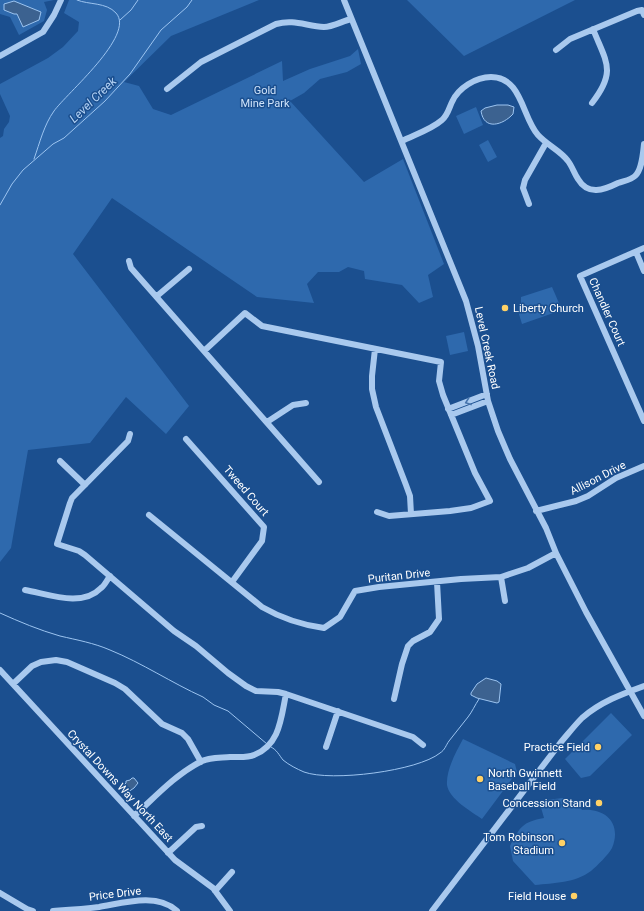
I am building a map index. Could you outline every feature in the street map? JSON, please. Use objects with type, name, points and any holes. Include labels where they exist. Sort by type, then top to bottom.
[{"type":"street","points":[[0,56],[43,32],[54,15],[61,0]]},
{"type":"street","name":"Level Creek Road","points":[[344,0],[466,301],[478,346],[488,397],[498,431],[586,612],[644,716]]},
{"type":"street","points":[[556,50],[570,39],[637,11],[642,10],[644,15]]},
{"type":"street","points":[[167,90],[201,62],[276,24],[298,22],[325,27],[351,19]]},
{"type":"street","points":[[592,103],[603,86],[608,74],[607,64],[593,29]]},
{"type":"street","points":[[402,141],[441,122],[448,113],[455,95],[460,89],[476,81],[491,77],[504,80],[514,88],[533,129],[546,143],[568,160],[579,181],[586,187],[595,191],[605,189],[635,176],[641,164],[644,144]]},
{"type":"street","points":[[529,204],[523,188],[525,180],[546,143]]},
{"type":"street","name":"Chandler Court","points":[[644,248],[580,276],[644,421]]},
{"type":"street","points":[[636,252],[644,271]]},
{"type":"street","points":[[129,261],[131,268],[319,482]]},
{"type":"street","points":[[157,296],[189,269]]},
{"type":"street","points":[[204,351],[245,313],[262,326],[441,362],[439,380],[448,409],[475,473],[490,501],[471,508],[411,514],[389,516],[377,512]]},
{"type":"street","points":[[375,348],[372,389],[376,407],[410,496],[411,514]]},
{"type":"street","points":[[448,409],[488,397]]},
{"type":"street","points":[[451,416],[488,397]]},
{"type":"street","points":[[267,422],[293,405],[306,403]]},
{"type":"street","points":[[130,434],[128,441],[70,502],[57,544],[79,551],[85,555],[174,630],[246,686],[256,691],[286,694],[338,711],[412,737],[423,745]]},
{"type":"street","name":"Tweed Court","points":[[186,438],[264,527],[262,541],[232,582]]},
{"type":"street","points":[[60,461],[85,485]]},
{"type":"street","name":"Allison Drive","points":[[536,511],[576,501],[588,496],[616,478],[644,466]]},
{"type":"street","name":"Puritan Drive","points":[[149,515],[262,607],[275,614],[310,626],[324,628],[340,617],[355,591],[379,587],[501,577],[528,568],[556,553]]},
{"type":"street","points":[[25,590],[80,599],[94,594],[102,588],[110,576]]},
{"type":"street","points":[[501,577],[505,601]]},
{"type":"street","points":[[394,699],[402,664],[408,646],[413,641],[430,632],[439,619],[437,582]]},
{"type":"street","points":[[13,684],[32,666],[41,662],[56,660],[67,662],[115,683],[125,689],[162,724],[182,733],[188,739],[201,762]]},
{"type":"street","name":"Crystal Downs Way North East","points":[[0,670],[168,853],[215,891],[230,911]]},
{"type":"street","points":[[432,911],[561,742],[583,718],[599,706],[644,686]]},
{"type":"street","points":[[134,816],[181,774],[201,762],[211,758],[253,756],[272,744],[276,736],[286,694]]},
{"type":"street","points":[[326,747],[338,711]]},
{"type":"street","points":[[168,853],[196,827],[202,826]]},
{"type":"street","points":[[215,891],[232,872]]},
{"type":"street","points":[[0,893],[33,911]]},
{"type":"street","name":"Price Drive","points":[[53,911],[115,908],[147,900],[160,902],[177,911]]},
{"type":"green space","points":[[0,0],[54,0],[44,2],[47,10],[44,21],[19,35],[10,17],[0,14]]},
{"type":"green space","name":"Gold Mine Park","points":[[69,0],[259,0],[171,36],[124,82],[139,86],[153,109],[171,115],[282,61],[283,81],[310,69],[350,56],[358,49],[361,64],[347,72],[320,79],[304,93],[290,101],[364,182],[403,159],[444,264],[428,275],[433,297],[419,303],[402,285],[365,279],[364,271],[348,267],[339,272],[318,272],[307,284],[314,303],[257,297],[112,198],[73,254],[189,406],[166,434],[126,397],[90,443],[28,450],[11,548],[0,562],[0,138],[3,136],[4,129],[9,122],[10,116],[0,94],[0,84],[48,58],[63,47],[78,31],[79,22],[64,13]]},
{"type":"green space","points":[[407,0],[575,0],[464,56]]},
{"type":"green space","points":[[476,107],[483,125],[464,134],[456,116]]},
{"type":"green space","points":[[488,140],[497,157],[488,162],[479,145]]},
{"type":"green space","points":[[552,287],[562,310],[522,324],[518,311],[521,308],[521,297]]},
{"type":"green space","points":[[464,332],[468,351],[450,355],[446,336]]},
{"type":"green space","name":"Practice Field","points":[[611,713],[632,735],[590,776],[581,778],[565,759]]},
{"type":"green space","name":"North Gwinnett Baseball Field","points":[[463,739],[515,764],[517,772],[482,819],[456,800],[447,785],[450,767]]},
{"type":"green space","name":"Tom Robinson Stadium","points":[[563,798],[570,808],[579,805],[582,810],[591,810],[605,815],[610,819],[613,825],[615,839],[612,848],[608,853],[591,871],[585,875],[564,882],[535,885],[513,861],[510,846],[522,826],[531,821],[544,818],[540,804],[546,800]]},
{"type":"shaded area","points":[[14,1],[41,12],[39,20],[23,27],[17,14],[4,10],[4,4]]},
{"type":"shaded area","points":[[497,105],[508,105],[514,107],[513,114],[504,121],[490,124],[483,117],[481,111],[485,108]]},
{"type":"shaded area","points":[[486,678],[497,681],[501,684],[499,702],[497,703],[471,695],[477,684]]},
{"type":"shaded area","points":[[134,778],[138,783],[128,792],[124,785],[126,781]]},
{"type":"waterway","points":[[34,159],[45,128],[54,111],[97,64],[116,35],[120,23],[116,13],[112,9],[102,5],[77,0]]},
{"type":"waterway","points":[[120,20],[131,10],[138,0]]},
{"type":"waterway","name":"Level Creek","points":[[0,205],[12,184],[23,170],[53,144],[64,138],[105,101],[130,74],[161,30],[187,7],[192,0]]},
{"type":"waterway","points":[[0,613],[45,631],[92,644],[122,655],[203,697],[214,705],[228,711],[267,744]]},
{"type":"waterway","points":[[271,747],[290,765],[304,772],[317,775],[353,775],[394,770],[413,765],[442,752],[479,699]]},
{"type":"place","name":"Liberty Church","points":[[505,308]]},
{"type":"place","name":"Practice Field","points":[[598,747]]},
{"type":"place","name":"North Gwinnett Baseball Field","points":[[480,779]]},
{"type":"place","name":"Concession Stand","points":[[599,803]]},
{"type":"place","name":"Tom Robinson Stadium","points":[[562,843]]},
{"type":"place","name":"Field House","points":[[574,896]]}]
